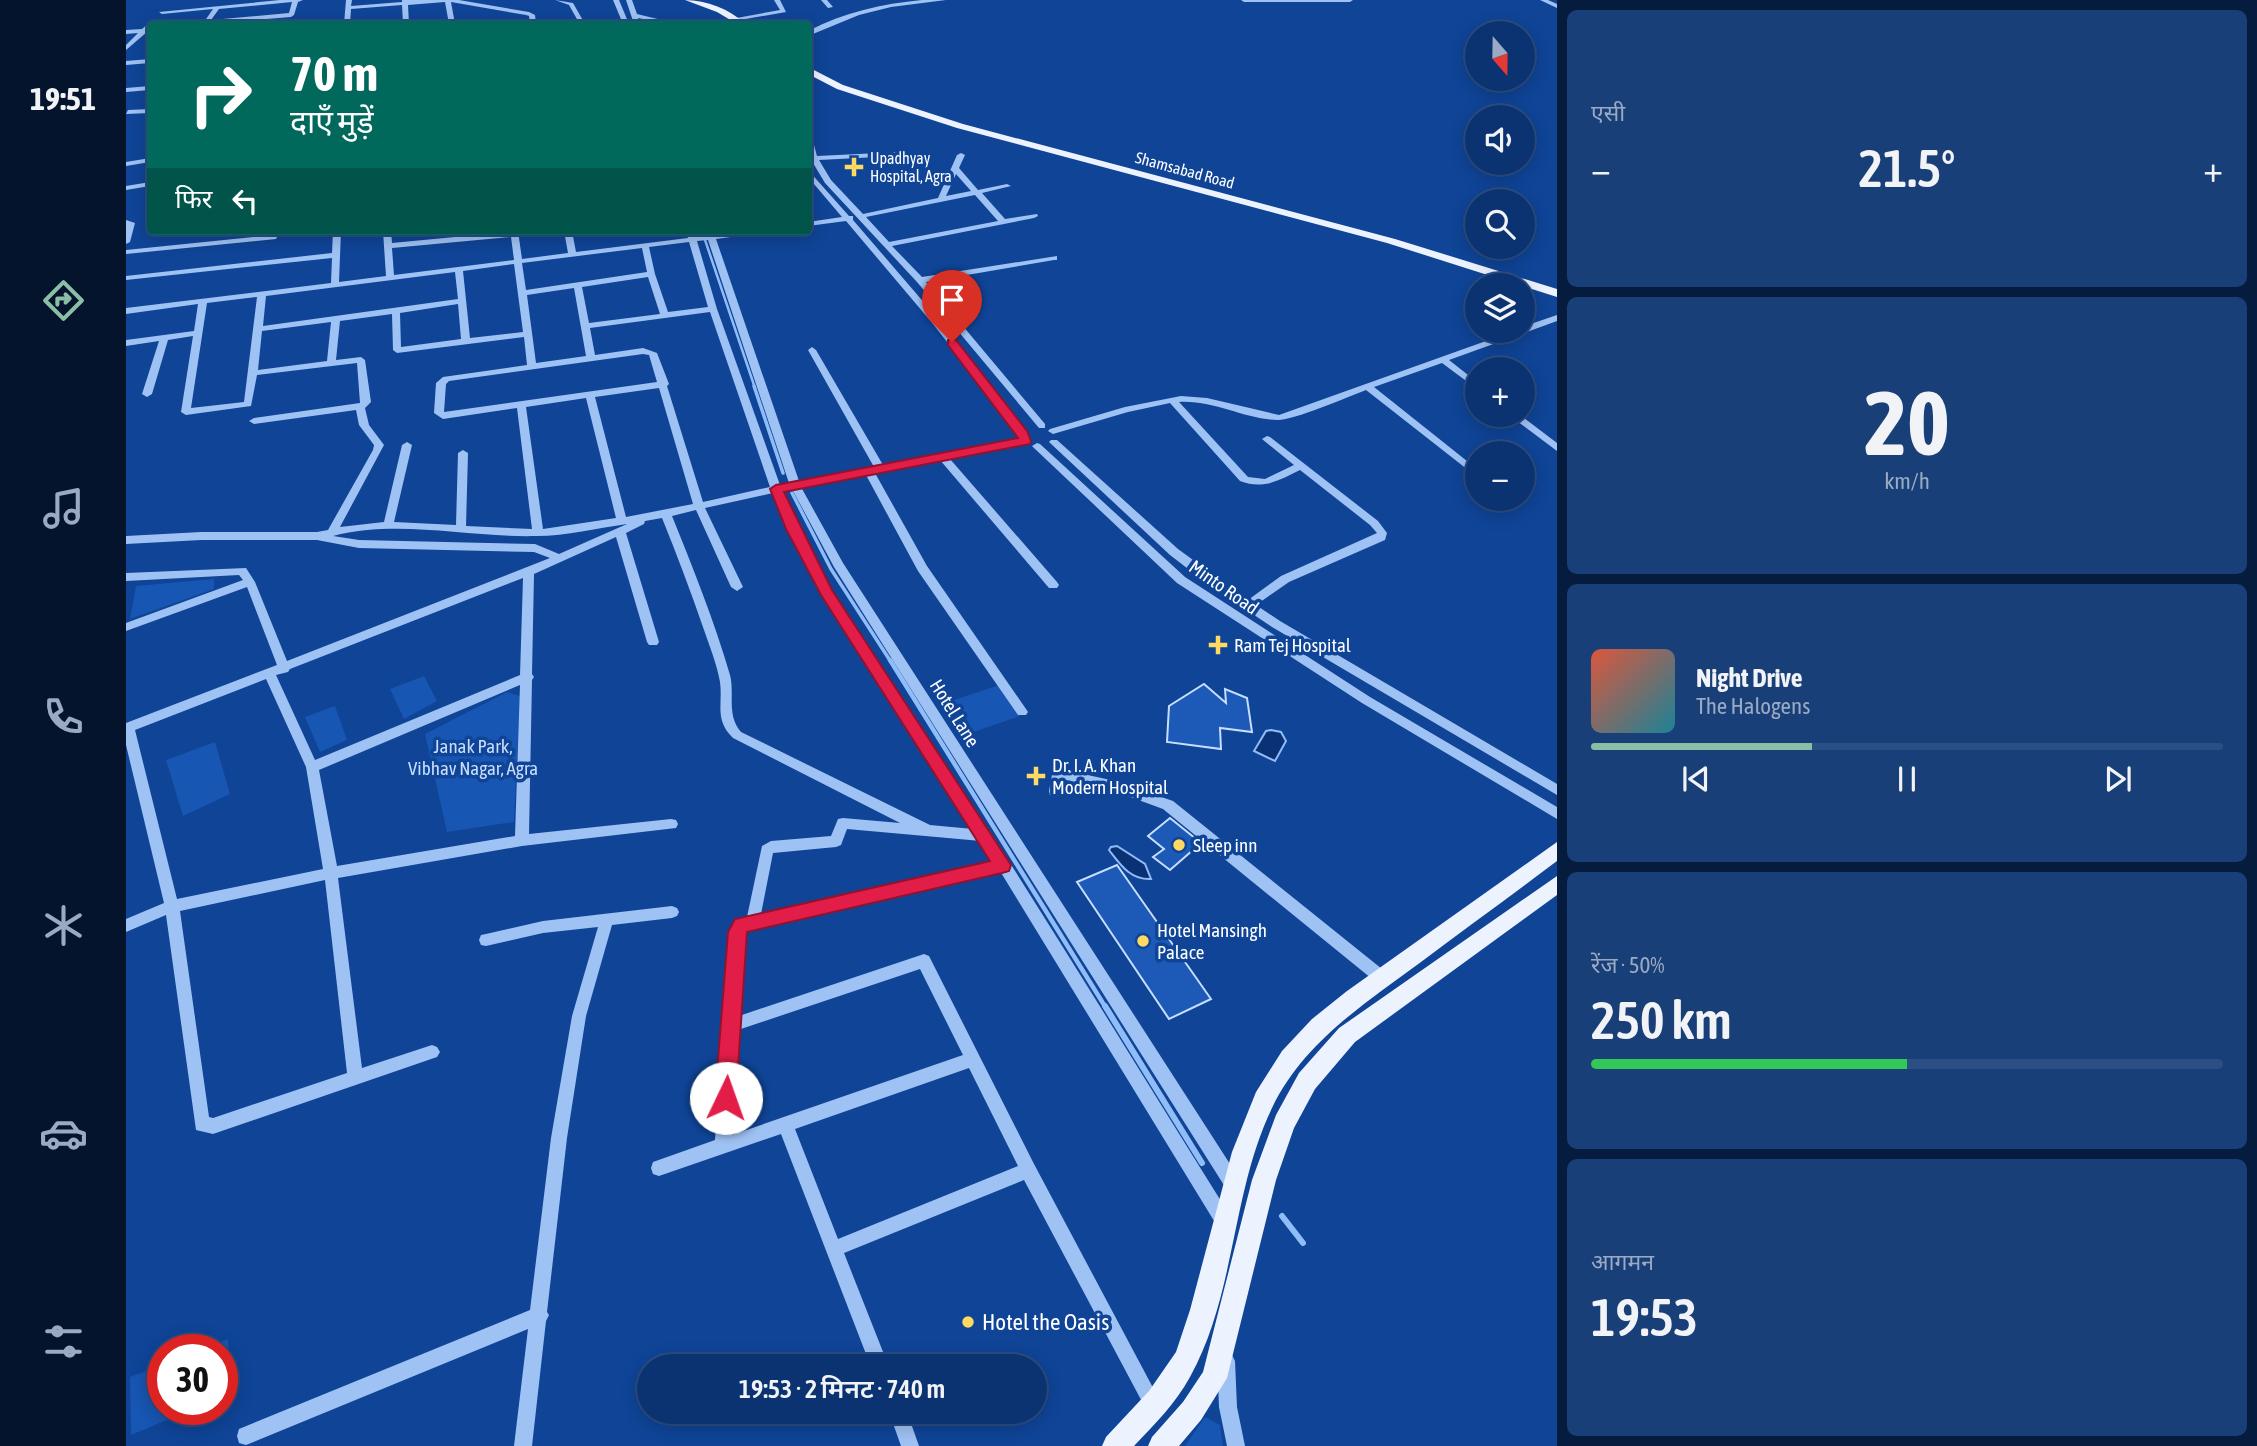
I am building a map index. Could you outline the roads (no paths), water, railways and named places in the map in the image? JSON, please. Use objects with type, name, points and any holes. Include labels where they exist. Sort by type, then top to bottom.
[{"type":"main road","points":[[689,0],[713,6],[739,20]]},
{"type":"main road","points":[[706,0],[739,20]]},
{"type":"main road","name":"Shamsabad Road","points":[[812,72],[827,81],[960,126],[1391,241],[1557,293]]},
{"type":"main road","points":[[812,80],[827,81]]},
{"type":"main road","points":[[1115,1446],[1153,1405],[1180,1369],[1201,1317],[1226,1225],[1233,1184],[1253,1123],[1279,1073],[1317,1029],[1557,850]]},
{"type":"main road","points":[[1161,1446],[1192,1411],[1214,1378],[1264,1180],[1284,1123],[1307,1081],[1347,1035],[1557,884]]},
{"type":"street","points":[[154,21],[171,0]]},
{"type":"street","points":[[162,12],[297,0],[290,21]]},
{"type":"street","points":[[445,0],[451,21]]},
{"type":"street","points":[[349,4],[445,0],[527,13],[532,15],[533,21]]},
{"type":"street","points":[[558,0],[569,3],[580,21]]},
{"type":"street","points":[[616,0],[625,21]]},
{"type":"street","points":[[629,0],[636,21]]},
{"type":"street","points":[[739,20],[786,10],[777,0]]},
{"type":"street","points":[[824,0],[830,7]]},
{"type":"street","points":[[812,32],[840,19],[864,12],[943,0]]},
{"type":"street","points":[[1244,0],[1350,0]]},
{"type":"street","points":[[1544,0],[1557,6]]},
{"type":"street","points":[[405,2],[406,21]]},
{"type":"street","points":[[206,21],[217,7]]},
{"type":"street","points":[[226,21],[291,15]]},
{"type":"street","points":[[634,15],[667,21]]},
{"type":"street","points":[[126,32],[145,31]]},
{"type":"street","points":[[126,48],[145,31]]},
{"type":"street","points":[[126,64],[147,61]]},
{"type":"street","points":[[126,81],[147,79]]},
{"type":"street","points":[[126,90],[147,88]]},
{"type":"street","points":[[128,113],[147,111]]},
{"type":"street","points":[[812,152],[828,181],[920,280],[1053,436]]},
{"type":"street","points":[[814,159],[897,154]]},
{"type":"street","points":[[941,200],[961,155]]},
{"type":"street","points":[[126,164],[147,160]]},
{"type":"street","points":[[955,168],[1003,222]]},
{"type":"street","name":"Minto Road","points":[[812,176],[850,218],[1028,440],[1181,580],[1354,693],[1557,814]]},
{"type":"street","points":[[126,188],[147,184]]},
{"type":"street","points":[[862,216],[1007,186]]},
{"type":"street","points":[[888,244],[1034,216]]},
{"type":"street","points":[[812,223],[850,218]]},
{"type":"street","points":[[126,222],[131,223],[126,242]]},
{"type":"street","points":[[203,244],[204,235]]},
{"type":"street","points":[[126,252],[266,235]]},
{"type":"street","points":[[269,262],[273,235]]},
{"type":"street","points":[[335,284],[337,235]]},
{"type":"street","points":[[387,235],[390,277]]},
{"type":"street","points":[[388,246],[466,235]]},
{"type":"street","points":[[514,235],[531,366]]},
{"type":"street","points":[[569,235],[572,254]]},
{"type":"street","name":"Hotel Lane","points":[[710,235],[795,485],[838,564],[1233,1184]]},
{"type":"street","points":[[126,311],[645,245],[691,236],[713,309],[776,489],[793,529],[826,592],[985,836],[1226,1225]]},
{"type":"street","points":[[645,245],[651,274],[665,315]]},
{"type":"street","points":[[126,278],[336,255]]},
{"type":"street","points":[[920,280],[1054,258]]},
{"type":"street","points":[[459,269],[466,342]]},
{"type":"street","points":[[522,293],[651,274]]},
{"type":"street","points":[[578,285],[591,358]]},
{"type":"street","points":[[203,302],[186,412],[248,404],[260,329],[262,295]]},
{"type":"street","points":[[260,329],[462,301]]},
{"type":"street","points":[[587,326],[713,309]]},
{"type":"street","points":[[396,311],[397,350],[527,334]]},
{"type":"street","points":[[331,364],[336,318]]},
{"type":"street","points":[[1535,326],[1557,318]]},
{"type":"street","points":[[126,343],[198,334]]},
{"type":"street","points":[[147,394],[164,338]]},
{"type":"street","points":[[317,536],[388,525],[538,533],[621,525],[795,485],[1053,436],[1191,398],[1220,401],[1267,417],[1280,418],[1488,343]]},
{"type":"street","points":[[812,350],[922,568],[1022,712]]},
{"type":"street","points":[[664,384],[443,416],[439,413],[441,383],[453,377],[649,351],[655,355],[664,384],[699,506],[737,587]]},
{"type":"street","points":[[1442,359],[1465,377]]},
{"type":"street","points":[[253,373],[363,361],[366,402],[360,407],[254,421]]},
{"type":"street","points":[[1366,386],[1465,464]]},
{"type":"street","points":[[590,395],[653,642]]},
{"type":"street","points":[[1173,401],[1244,479],[1252,483],[1264,483],[1299,467]]},
{"type":"street","points":[[521,405],[538,533]]},
{"type":"street","points":[[332,533],[379,450],[379,445],[362,421],[360,407]]},
{"type":"street","points":[[1028,440],[1029,428],[1042,426]]},
{"type":"street","points":[[1530,427],[1557,448]]},
{"type":"street","name":"Minto Road","points":[[1053,436],[1174,552],[1248,605],[1557,790]]},
{"type":"street","points":[[1248,605],[1285,579],[1381,537],[1382,533],[1374,523],[1299,467],[1267,439]]},
{"type":"street","points":[[388,525],[407,445]]},
{"type":"street","points":[[461,529],[463,453]]},
{"type":"street","points":[[942,456],[1052,585]]},
{"type":"street","points":[[666,513],[709,622],[727,685],[725,712],[729,728],[737,735],[927,830]]},
{"type":"street","points":[[432,1052],[213,1126],[202,1124],[172,906],[127,728],[561,559],[621,525]]},
{"type":"street","points":[[126,540],[201,536],[317,536],[359,544],[535,548],[561,559]]},
{"type":"street","points":[[126,578],[242,571],[250,582],[284,669]]},
{"type":"street","points":[[522,840],[529,572]]},
{"type":"street","points":[[126,627],[250,582]]},
{"type":"street","points":[[270,674],[312,767],[331,873],[355,1078]]},
{"type":"street","points":[[312,767],[528,677]]},
{"type":"street","points":[[1354,693],[1368,679]]},
{"type":"street","points":[[905,717],[929,707]]},
{"type":"street","points":[[1055,791],[1057,779],[1065,775],[1115,786],[1168,804],[1382,978]]},
{"type":"street","points":[[753,921],[767,850],[771,847],[836,841],[843,823],[985,836]]},
{"type":"street","points":[[126,926],[172,906],[331,873],[522,840],[671,824]]},
{"type":"street","points":[[723,1147],[737,932],[741,925],[1002,865]]},
{"type":"street","points":[[1028,906],[1050,897]]},
{"type":"street","points":[[486,940],[542,927],[672,912]]},
{"type":"street","points":[[523,1446],[559,1139],[579,1016],[607,919]]},
{"type":"street","points":[[730,1026],[923,961],[1028,1170],[1153,1405]]},
{"type":"street","points":[[659,1168],[973,1059]]},
{"type":"street","points":[[786,1126],[836,1248],[875,1354]]},
{"type":"street","points":[[836,1248],[1028,1170]]},
{"type":"street","points":[[246,1436],[540,1315]]},
{"type":"street","points":[[1225,1340],[1228,1407],[1236,1446]]},
{"type":"street","points":[[902,1424],[910,1446]]},
{"type":"waterway","points":[[703,235],[755,388]]},
{"type":"waterway","points":[[754,386],[783,473]]},
{"type":"waterway","points":[[792,493],[831,569],[891,662]]},
{"type":"waterway","points":[[890,660],[1106,1008]]},
{"type":"waterway","points":[[1105,1006],[1202,1163]]},
{"type":"waterway","points":[[1282,1216],[1303,1243]]},
{"type":"place","name":"Upadhyay Hospital, Agra","points":[[854,167]]},
{"type":"place","name":"Ram Tej Hospital","points":[[1218,645]]},
{"type":"place","name":"Dr. I. A. Khan Modern Hospital","points":[[1036,776]]},
{"type":"place","name":"Sleep inn","points":[[1179,845]]},
{"type":"place","name":"Hotel Mansingh Palace","points":[[1143,941]]},
{"type":"place","name":"Hotel the Oasis","points":[[968,1322]]},
{"type":"park label","name":"Janak Park, Vibhav Nagar, Agra","points":[[473,757]]}]
